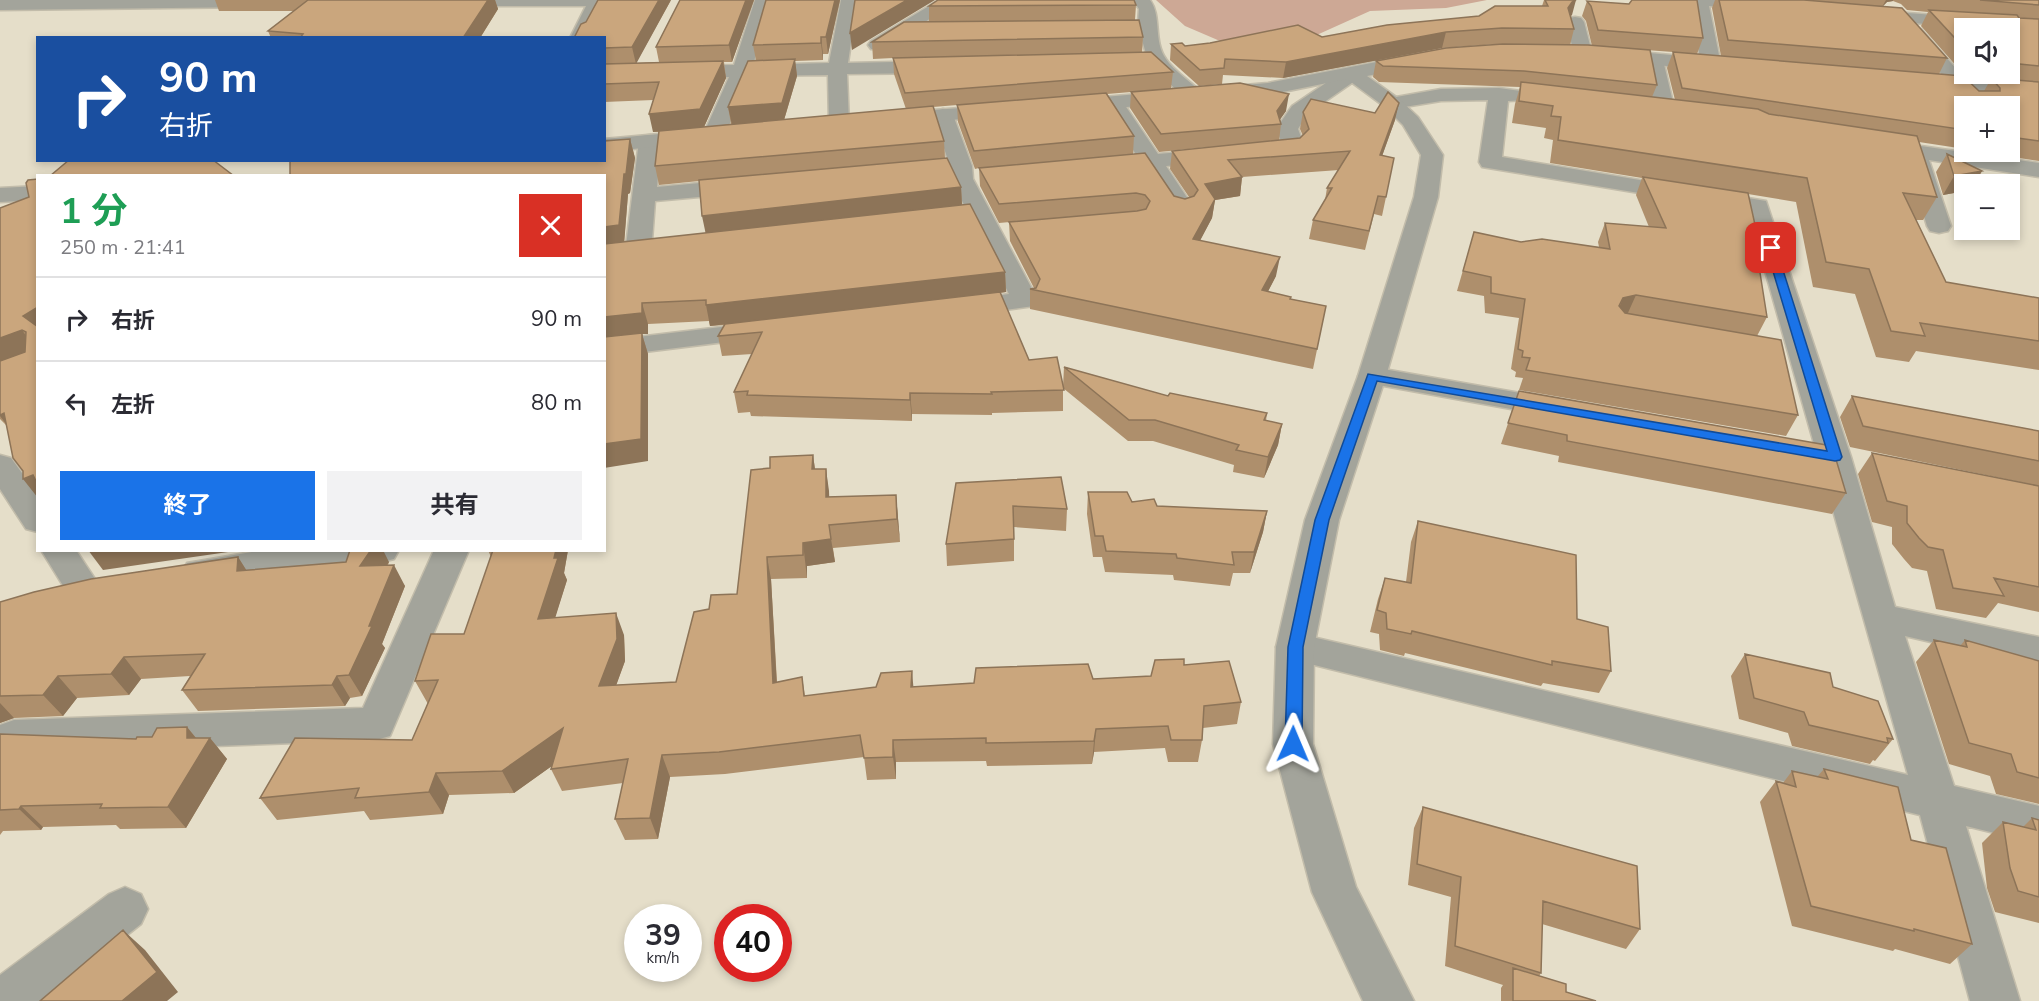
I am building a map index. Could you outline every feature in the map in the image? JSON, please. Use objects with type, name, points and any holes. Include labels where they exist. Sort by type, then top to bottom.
[{"type":"street","points":[[714,135],[741,72],[763,0]]},
{"type":"street","points":[[838,123],[837,70],[849,0]]},
{"type":"street","points":[[837,70],[951,0]]},
{"type":"street","points":[[1142,0],[1148,9],[1147,28],[1156,60],[1194,96]]},
{"type":"street","points":[[1711,64],[1699,0],[1782,7]]},
{"type":"street","points":[[1886,0],[1954,81]]},
{"type":"street","points":[[436,2],[587,1],[596,4],[580,36]]},
{"type":"street","points":[[0,4],[278,2]]},
{"type":"street","points":[[1854,14],[2039,28]]},
{"type":"street","points":[[1575,22],[1574,53],[1734,66]]},
{"type":"street","points":[[1079,28],[1147,28]]},
{"type":"street","points":[[900,31],[933,30]]},
{"type":"street","points":[[643,73],[654,52]]},
{"type":"street","points":[[1045,108],[1268,89],[1442,56]]},
{"type":"street","points":[[1132,61],[1156,60]]},
{"type":"street","points":[[1654,60],[1665,111]]},
{"type":"street","points":[[606,74],[955,66]]},
{"type":"street","points":[[1352,74],[1392,103],[1411,121],[1432,155],[1426,197],[1372,376],[1322,520],[1296,647],[1293,744],[1335,892],[1389,1001]]},
{"type":"street","points":[[1080,167],[1289,148],[1293,145],[1287,129],[1299,110],[1352,74]]},
{"type":"street","points":[[1910,80],[1954,83]]},
{"type":"street","points":[[1957,84],[1969,96]]},
{"type":"street","points":[[1966,84],[2039,91]]},
{"type":"street","points":[[1392,103],[1429,94],[1499,94],[1534,98]]},
{"type":"street","points":[[1499,94],[1490,162],[1758,206],[1792,353],[1835,457],[1995,1001]]},
{"type":"street","points":[[1113,102],[1182,208]]},
{"type":"street","points":[[1641,108],[1688,114]]},
{"type":"street","points":[[816,125],[1022,109]]},
{"type":"street","points":[[932,311],[1025,300],[984,223],[970,174],[943,115]]},
{"type":"street","points":[[606,146],[737,133]]},
{"type":"street","points":[[638,253],[650,141]]},
{"type":"street","points":[[1860,143],[1954,158]]},
{"type":"street","points":[[1984,162],[2039,170],[2020,150]]},
{"type":"street","points":[[1916,152],[1940,226]]},
{"type":"street","points":[[938,168],[970,174]]},
{"type":"street","points":[[644,195],[761,184]]},
{"type":"street","points":[[0,195],[36,193]]},
{"type":"street","points":[[606,349],[791,327]]},
{"type":"street","points":[[1372,376],[1592,414]]},
{"type":"street","points":[[0,465],[36,518]]},
{"type":"street","points":[[58,552],[67,593],[118,583]]},
{"type":"street","points":[[165,577],[283,555],[342,552]]},
{"type":"street","points":[[0,746],[14,737],[376,724],[451,552]]},
{"type":"street","points":[[1880,616],[2039,652]]},
{"type":"street","points":[[1296,647],[2039,825]]},
{"type":"street","points":[[5,1001],[125,909]]},
{"type":"shaded area","points":[[1156,0],[1487,0],[1446,8],[1370,11],[1310,38],[1220,41],[1185,26]]},
{"type":"building","points":[[308,0],[488,0],[464,36],[302,36],[303,34],[268,31]]},
{"type":"building","points":[[598,0],[659,0],[632,47],[606,48],[606,36],[575,36],[581,24],[586,22]]},
{"type":"building","points":[[680,0],[746,0],[729,45],[656,47]]},
{"type":"building","points":[[766,0],[835,0],[826,37],[821,37],[821,43],[753,45]]},
{"type":"building","points":[[855,0],[907,0],[850,33]]},
{"type":"building","points":[[938,0],[1134,0],[1136,5],[929,6]]},
{"type":"building","points":[[1545,0],[1576,0],[1568,8],[1574,29],[1502,28],[1446,32],[1286,62],[1225,59],[1224,68],[1200,70],[1171,44],[1182,43],[1185,46],[1210,43],[1298,25],[1322,37],[1387,25],[1479,16],[1495,6],[1548,6]]},
{"type":"building","points":[[1632,0],[1697,0],[1703,38],[1598,30],[1591,6],[1587,1],[1629,4]]},
{"type":"building","points":[[1719,0],[1804,0],[1902,8],[1947,58],[1728,40]]},
{"type":"building","points":[[1980,0],[2039,0],[2039,5]]},
{"type":"building","points":[[1929,10],[2017,15],[2019,18],[1954,18],[1954,37]]},
{"type":"building","points":[[2020,18],[2039,19],[2039,66],[2020,64]]},
{"type":"building","points":[[1139,20],[1143,37],[872,42],[904,22]]},
{"type":"building","points":[[1503,44],[1588,45],[1650,50],[1657,85],[1524,71],[1383,66],[1376,61],[1446,48]]},
{"type":"building","points":[[1151,52],[1173,72],[905,93],[893,58]]},
{"type":"building","points":[[1673,52],[1954,75],[1954,84],[1972,84],[1979,91],[2000,91],[1996,84],[2020,84],[2020,80],[2039,82],[2039,141],[2020,138],[2020,96],[1954,96],[1954,128],[1682,88]]},
{"type":"building","points":[[795,59],[782,103],[728,107],[748,61]]},
{"type":"building","points":[[723,61],[700,109],[649,114],[659,82],[606,84],[606,64]]},
{"type":"building","points":[[1521,82],[1758,109],[1769,114],[1917,136],[1937,197],[1903,193],[1946,282],[2039,298],[2039,341],[1920,323],[1925,336],[1891,331],[1869,269],[1826,262],[1807,178],[1558,140],[1561,117],[1551,116],[1553,106],[1519,101]]},
{"type":"building","points":[[1240,83],[1289,94],[1277,111],[1281,124],[1161,134],[1131,92]]},
{"type":"building","points":[[1388,92],[1399,103],[1380,155],[1394,158],[1386,197],[1378,196],[1369,231],[1313,220],[1332,188],[1327,188],[1350,151],[1228,160],[1242,177],[1205,184],[1215,199],[1193,239],[1280,257],[1262,290],[1291,297],[1290,299],[1326,306],[1317,349],[1030,289],[1036,288],[1040,279],[1009,222],[1137,211],[1146,209],[1150,201],[1145,195],[1136,193],[999,204],[979,168],[1145,153],[1174,196],[1185,199],[1194,196],[1198,190],[1172,151],[1300,138],[1309,129],[1303,112],[1311,99],[1375,113]]},
{"type":"building","points":[[1106,93],[1134,136],[974,151],[957,105]]},
{"type":"building","points":[[933,106],[944,141],[655,166],[659,131]]},
{"type":"building","points":[[630,139],[619,225],[606,227],[606,174],[290,174],[290,162],[606,162],[606,141]]},
{"type":"building","points":[[1947,154],[1954,157],[1954,162],[1963,162],[1982,171],[1954,174],[1954,176]]},
{"type":"building","points":[[947,158],[961,187],[702,216],[699,180]]},
{"type":"building","points":[[67,162],[216,162],[231,174],[52,174]]},
{"type":"building","points":[[1643,177],[1748,193],[1763,261],[1758,260],[1767,317],[1636,295],[1623,298],[1619,306],[1625,313],[1781,340],[1798,415],[1526,370],[1530,358],[1522,357],[1523,351],[1518,349],[1525,299],[1491,293],[1491,277],[1463,271],[1474,232],[1521,242],[1542,239],[1610,249],[1605,223],[1666,228]]},
{"type":"building","points":[[36,179],[36,308],[23,316],[36,326],[36,481],[33,475],[23,479],[23,471],[13,458],[4,413],[0,415],[0,361],[25,352],[26,332],[22,330],[0,338],[0,208],[29,197],[26,183],[28,180]]},
{"type":"building","points":[[970,204],[1005,272],[706,305],[706,300],[642,303],[642,313],[606,317],[606,244]]},
{"type":"building","points":[[1000,292],[1029,360],[1057,357],[1064,390],[991,392],[992,394],[910,393],[910,400],[747,395],[748,391],[734,392],[762,332],[718,336],[725,324]]},
{"type":"building","points":[[642,333],[641,439],[606,444],[606,337]]},
{"type":"building","points":[[1064,367],[1168,396],[1170,393],[1267,413],[1264,420],[1282,424],[1268,457],[1236,450],[1239,445],[1155,420],[1129,420]]},
{"type":"building","points":[[1519,391],[1832,446],[1846,493],[1567,441],[1567,435],[1508,423]]},
{"type":"building","points":[[1852,396],[2039,431],[2039,461],[1863,426]]},
{"type":"building","points":[[1872,453],[2039,486],[2039,587],[1994,578],[2004,596],[1953,588],[1943,550],[1928,547],[1919,538],[1907,523],[1907,506],[1887,501]]},
{"type":"building","points":[[813,455],[812,469],[826,469],[826,497],[896,495],[897,519],[829,525],[831,539],[803,543],[803,555],[767,557],[773,683],[802,677],[804,696],[876,687],[881,673],[912,671],[911,687],[974,683],[976,668],[1088,664],[1093,679],[1151,676],[1155,660],[1184,659],[1184,665],[1229,661],[1241,702],[1204,706],[1202,740],[1171,740],[1168,726],[1096,729],[1094,741],[986,743],[986,738],[893,740],[893,757],[864,758],[860,735],[719,752],[662,755],[650,818],[615,819],[628,759],[551,769],[563,728],[502,771],[436,773],[429,792],[355,798],[359,788],[260,798],[295,738],[412,740],[438,680],[415,681],[431,634],[464,634],[492,552],[556,552],[554,558],[558,558],[538,619],[616,613],[617,639],[599,686],[676,682],[694,612],[709,609],[711,595],[737,594],[751,470],[770,468],[770,457]]},
{"type":"building","points":[[1061,477],[1067,509],[1013,506],[1014,539],[946,544],[956,483]]},
{"type":"building","points":[[1088,492],[1127,492],[1132,502],[1154,499],[1157,506],[1267,511],[1254,552],[1232,552],[1234,565],[1177,558],[1176,554],[1106,551],[1103,536],[1095,536]]},
{"type":"building","points":[[1418,521],[1576,555],[1577,619],[1608,627],[1611,671],[1552,661],[1552,665],[1412,631],[1411,634],[1387,629],[1386,613],[1377,610],[1385,578],[1411,583]]},
{"type":"building","points":[[349,552],[370,552],[360,566],[394,565],[369,626],[372,626],[349,675],[337,676],[332,685],[182,690],[205,654],[124,657],[111,674],[58,676],[43,695],[0,696],[0,602],[91,579],[238,557],[237,571],[346,562]]},
{"type":"building","points":[[1934,640],[1967,647],[1965,640],[2039,661],[2039,778],[2017,772],[2011,754],[1969,743]]},
{"type":"building","points":[[1745,654],[1830,673],[1833,687],[1878,701],[1893,739],[1887,738],[1888,743],[1809,725],[1804,712],[1754,698]]},
{"type":"building","points":[[187,727],[187,738],[210,738],[168,807],[100,808],[102,804],[21,806],[19,809],[0,810],[0,734],[136,739],[137,737],[152,737],[157,728]]},
{"type":"building","points":[[1824,769],[1898,787],[1911,840],[1946,848],[1972,944],[1811,906],[1776,781],[1796,787],[1792,771],[1828,779]]},
{"type":"building","points":[[1423,807],[1637,866],[1640,929],[1543,901],[1541,973],[1455,946],[1461,877],[1417,864]]},
{"type":"building","points":[[2032,818],[2039,820],[2039,897],[2018,891],[2010,868],[2003,822],[2036,830]]},
{"type":"building","points":[[123,930],[157,972],[122,1001],[40,1001]]},
{"type":"building","points":[[1513,968],[1566,984],[1566,992],[1596,1001],[1513,1001]]},
{"type":"route","points":[[1293,744],[1296,647],[1322,520],[1372,376],[1835,457],[1771,248]]}]
